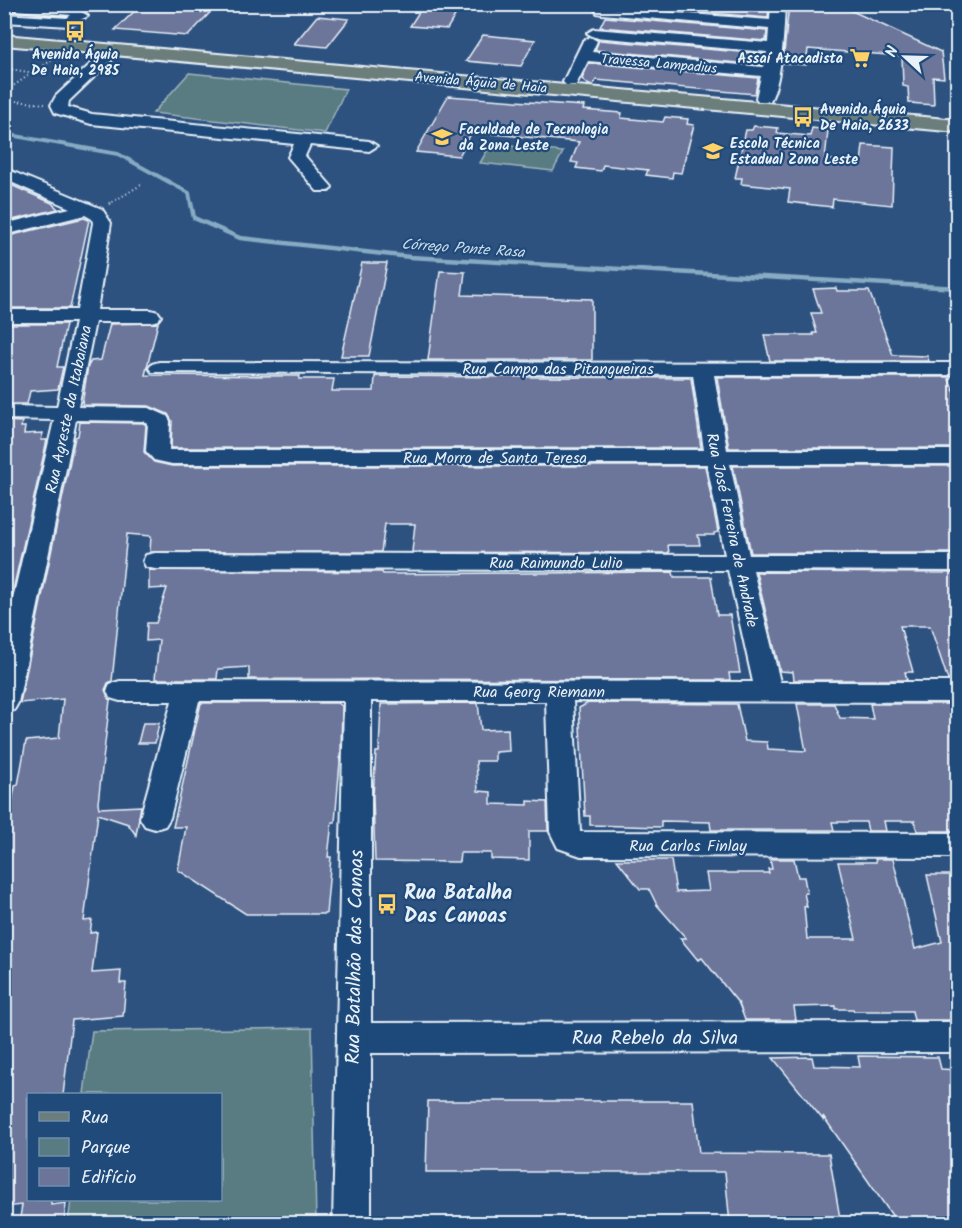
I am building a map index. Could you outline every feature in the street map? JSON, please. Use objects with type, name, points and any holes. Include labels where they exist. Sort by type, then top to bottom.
[{"type":"main road","name":"Avenida Águia de Haia","points":[[4,30],[232,55],[957,126]]},
{"type":"main road","name":"Avenida Águia de Haia","points":[[4,39],[114,50],[232,55],[571,82],[957,116]]},
{"type":"street","points":[[764,98],[775,48],[778,4]]},
{"type":"street","points":[[4,5],[74,11],[81,16],[69,22],[4,18]]},
{"type":"street","points":[[571,82],[594,33],[603,7],[778,25]]},
{"type":"street","points":[[594,33],[775,48]]},
{"type":"street","points":[[114,50],[62,99],[61,111],[85,118],[369,146]]},
{"type":"street","name":"Travessa Lampadius","points":[[583,56],[770,72]]},
{"type":"street","points":[[304,140],[296,157],[323,187]]},
{"type":"street","points":[[4,173],[91,211]]},
{"type":"street","points":[[4,230],[91,211]]},
{"type":"street","name":"Rua Agreste da Itabaiana","points":[[5,693],[88,316],[102,223],[91,211]]},
{"type":"street","points":[[4,316],[151,316]]},
{"type":"street","name":"Rua Campo das Pitangueiras","points":[[159,368],[957,369]]},
{"type":"street","name":"Rua José Ferreira de Andrade","points":[[702,368],[715,458],[769,691]]},
{"type":"street","points":[[4,412],[68,412]]},
{"type":"street","name":"Rua Morro de Santa Teresa","points":[[68,412],[154,416],[159,421],[157,451],[162,455],[172,457],[957,457]]},
{"type":"street","name":"Rua Raimundo Lulio","points":[[155,561],[957,563]]},
{"type":"street","points":[[155,818],[188,690]]},
{"type":"street","name":"Rua Batalhão das Canoas","points":[[352,1224],[358,690]]},
{"type":"street","name":"Rua Georg Riemann","points":[[120,691],[957,692]]},
{"type":"street","name":"Rua Carlos Finlay","points":[[559,691],[565,832],[569,840],[581,844],[957,845]]},
{"type":"street","name":"Rua Rebelo da Silva","points":[[353,1038],[957,1037]]},
{"type":"path","points":[[4,90],[35,73],[55,57]]},
{"type":"path","points":[[4,68],[35,73]]},
{"type":"path","points":[[4,100],[60,105]]},
{"type":"path","points":[[91,211],[141,185]]},
{"type":"green space","points":[[189,73],[346,89],[325,133],[153,113]]},
{"type":"green space","points":[[491,144],[563,152],[553,171],[480,163]]},
{"type":"green space","points":[[312,1028],[316,1223],[68,1223],[71,1201],[222,1201],[222,1093],[84,1093],[92,1031]]},
{"type":"building","points":[[142,4],[218,4],[188,36],[115,30]]},
{"type":"building","points":[[424,4],[462,4],[447,29],[410,26]]},
{"type":"building","points":[[611,4],[761,4],[769,5],[768,18]]},
{"type":"building","points":[[789,4],[850,10],[941,52],[944,78],[933,77],[934,105],[909,103],[908,87],[903,86],[902,56],[808,49],[806,65],[783,63]]},
{"type":"building","points":[[317,16],[349,19],[327,47],[294,44]]},
{"type":"building","points":[[605,17],[767,31],[766,41],[600,27]]},
{"type":"building","points":[[483,35],[535,40],[521,66],[466,61]]},
{"type":"building","points":[[599,40],[764,54],[761,65],[595,50]]},
{"type":"building","points":[[589,63],[758,78],[755,94],[596,80],[593,85],[589,85],[582,79]]},
{"type":"building","points":[[448,96],[584,106],[583,110],[622,113],[621,118],[663,122],[665,117],[688,119],[687,124],[694,125],[681,173],[673,172],[672,178],[646,175],[648,170],[603,165],[601,171],[576,168],[578,163],[571,162],[579,142],[472,132],[459,156],[416,152]]},
{"type":"building","points":[[754,126],[778,128],[777,133],[810,136],[812,128],[828,130],[825,159],[861,163],[863,145],[894,147],[892,205],[833,199],[832,207],[788,202],[790,189],[741,184],[742,178],[735,178],[741,151],[746,130],[752,130]]},
{"type":"building","points":[[4,182],[52,203],[58,209],[4,222]]},
{"type":"building","points":[[84,218],[89,220],[70,308],[4,308],[4,237]]},
{"type":"building","points":[[362,263],[387,263],[369,356],[341,356]]},
{"type":"building","points":[[440,271],[465,272],[462,295],[592,299],[592,360],[428,360]]},
{"type":"building","points":[[836,288],[837,291],[869,291],[893,355],[927,356],[929,361],[770,361],[764,335],[814,335],[813,333],[817,333],[811,313],[821,313],[813,289]]},
{"type":"building","points":[[158,323],[145,375],[300,376],[299,379],[334,379],[332,391],[374,391],[375,376],[691,378],[701,448],[171,448],[172,421],[168,414],[149,406],[82,405],[88,366],[91,361],[101,360],[110,324]]},
{"type":"building","points":[[4,324],[66,324],[57,367],[63,367],[58,389],[30,391],[27,404],[4,404],[4,363],[7,352],[4,352]]},
{"type":"building","points":[[717,377],[948,377],[957,398],[957,448],[729,448]]},
{"type":"building","points":[[4,421],[22,422],[21,427],[25,427],[24,434],[43,433],[41,440],[47,440],[9,608],[4,608]]},
{"type":"building","points":[[80,422],[143,423],[146,425],[144,452],[154,462],[172,466],[705,466],[718,532],[714,535],[698,535],[700,545],[668,545],[669,553],[412,552],[415,524],[385,524],[381,552],[150,552],[151,536],[127,534],[112,681],[108,683],[105,690],[110,700],[98,803],[99,808],[141,806],[136,835],[128,824],[98,814],[84,921],[92,920],[90,933],[97,932],[92,973],[121,971],[120,983],[126,983],[123,1016],[72,1020],[63,1093],[27,1093],[27,1201],[51,1201],[51,1205],[66,1203],[64,1224],[19,1224],[22,1205],[4,1207],[4,846],[26,741],[59,738],[63,699],[20,703],[75,437],[78,436]]},
{"type":"building","points":[[733,466],[957,466],[957,553],[751,553]]},
{"type":"building","points":[[149,570],[382,572],[383,574],[673,572],[674,577],[711,577],[717,615],[730,615],[740,673],[729,673],[730,680],[249,679],[249,667],[218,669],[217,679],[155,679],[159,640],[146,641],[147,623],[156,623],[167,588],[149,589]]},
{"type":"building","points":[[756,572],[957,573],[957,595],[952,596],[956,610],[952,610],[957,626],[957,680],[948,680],[930,626],[900,626],[913,672],[905,672],[907,680],[794,680],[793,672],[780,671]]},
{"type":"building","points":[[201,703],[338,703],[342,706],[335,822],[332,822],[328,857],[331,857],[326,914],[246,914],[178,870],[186,827],[173,827]]},
{"type":"building","points":[[478,703],[481,730],[508,729],[509,751],[495,752],[495,761],[476,761],[478,791],[491,792],[491,804],[528,805],[528,801],[547,802],[548,831],[529,831],[529,860],[491,859],[491,853],[460,853],[459,862],[375,861],[373,796],[376,752],[379,752],[381,704]]},
{"type":"building","points":[[588,703],[737,704],[745,741],[767,742],[768,749],[806,751],[797,704],[834,704],[840,718],[873,719],[870,704],[950,704],[953,713],[957,713],[957,831],[917,831],[915,821],[884,821],[886,831],[868,831],[866,822],[832,822],[834,830],[711,830],[710,822],[661,821],[661,827],[590,825],[590,816],[585,816],[579,708]]},
{"type":"building","points":[[143,723],[159,723],[155,743],[138,743]]},
{"type":"building","points":[[770,859],[794,859],[798,877],[804,877],[807,893],[804,893],[807,907],[804,906],[807,939],[856,939],[838,862],[876,862],[875,859],[893,859],[915,949],[942,942],[927,875],[957,875],[957,1020],[914,1020],[912,1011],[854,1011],[853,1009],[836,1009],[836,1006],[794,1007],[796,1020],[745,1020],[739,1004],[702,958],[698,960],[680,938],[686,938],[657,905],[649,889],[640,889],[617,860],[671,860],[676,892],[709,891],[706,873],[769,873],[768,869],[772,869]]},
{"type":"building","points":[[858,1056],[938,1057],[941,1069],[957,1070],[957,1224],[898,1224],[823,1116],[824,1121],[773,1058],[812,1057],[814,1066],[860,1067]]},
{"type":"building","points":[[428,1101],[693,1101],[699,1153],[829,1154],[841,1224],[730,1224],[725,1172],[426,1172]]},
{"type":"waterway","name":"Córrego Ponte Rasa","points":[[4,134],[118,154],[189,193],[191,204]]},
{"type":"waterway","name":"Córrego Ponte Rasa","points":[[191,203],[194,218],[240,238],[410,257],[958,288]]},
{"type":"place","name":"Avenida Águia De Haia, 2985","points":[[75,31]]},
{"type":"place","name":"Assaí Atacadista","points":[[860,58]]},
{"type":"place","name":"Avenida Águia De Haia, 2633","points":[[803,117]]},
{"type":"place","name":"Faculdade de Tecnologia da Zona Leste","points":[[442,137]]},
{"type":"place","name":"Escola Técnica Estadual Zona Leste","points":[[713,151]]},
{"type":"place","name":"Rua Batalha Das Canoas","points":[[387,904]]}]
